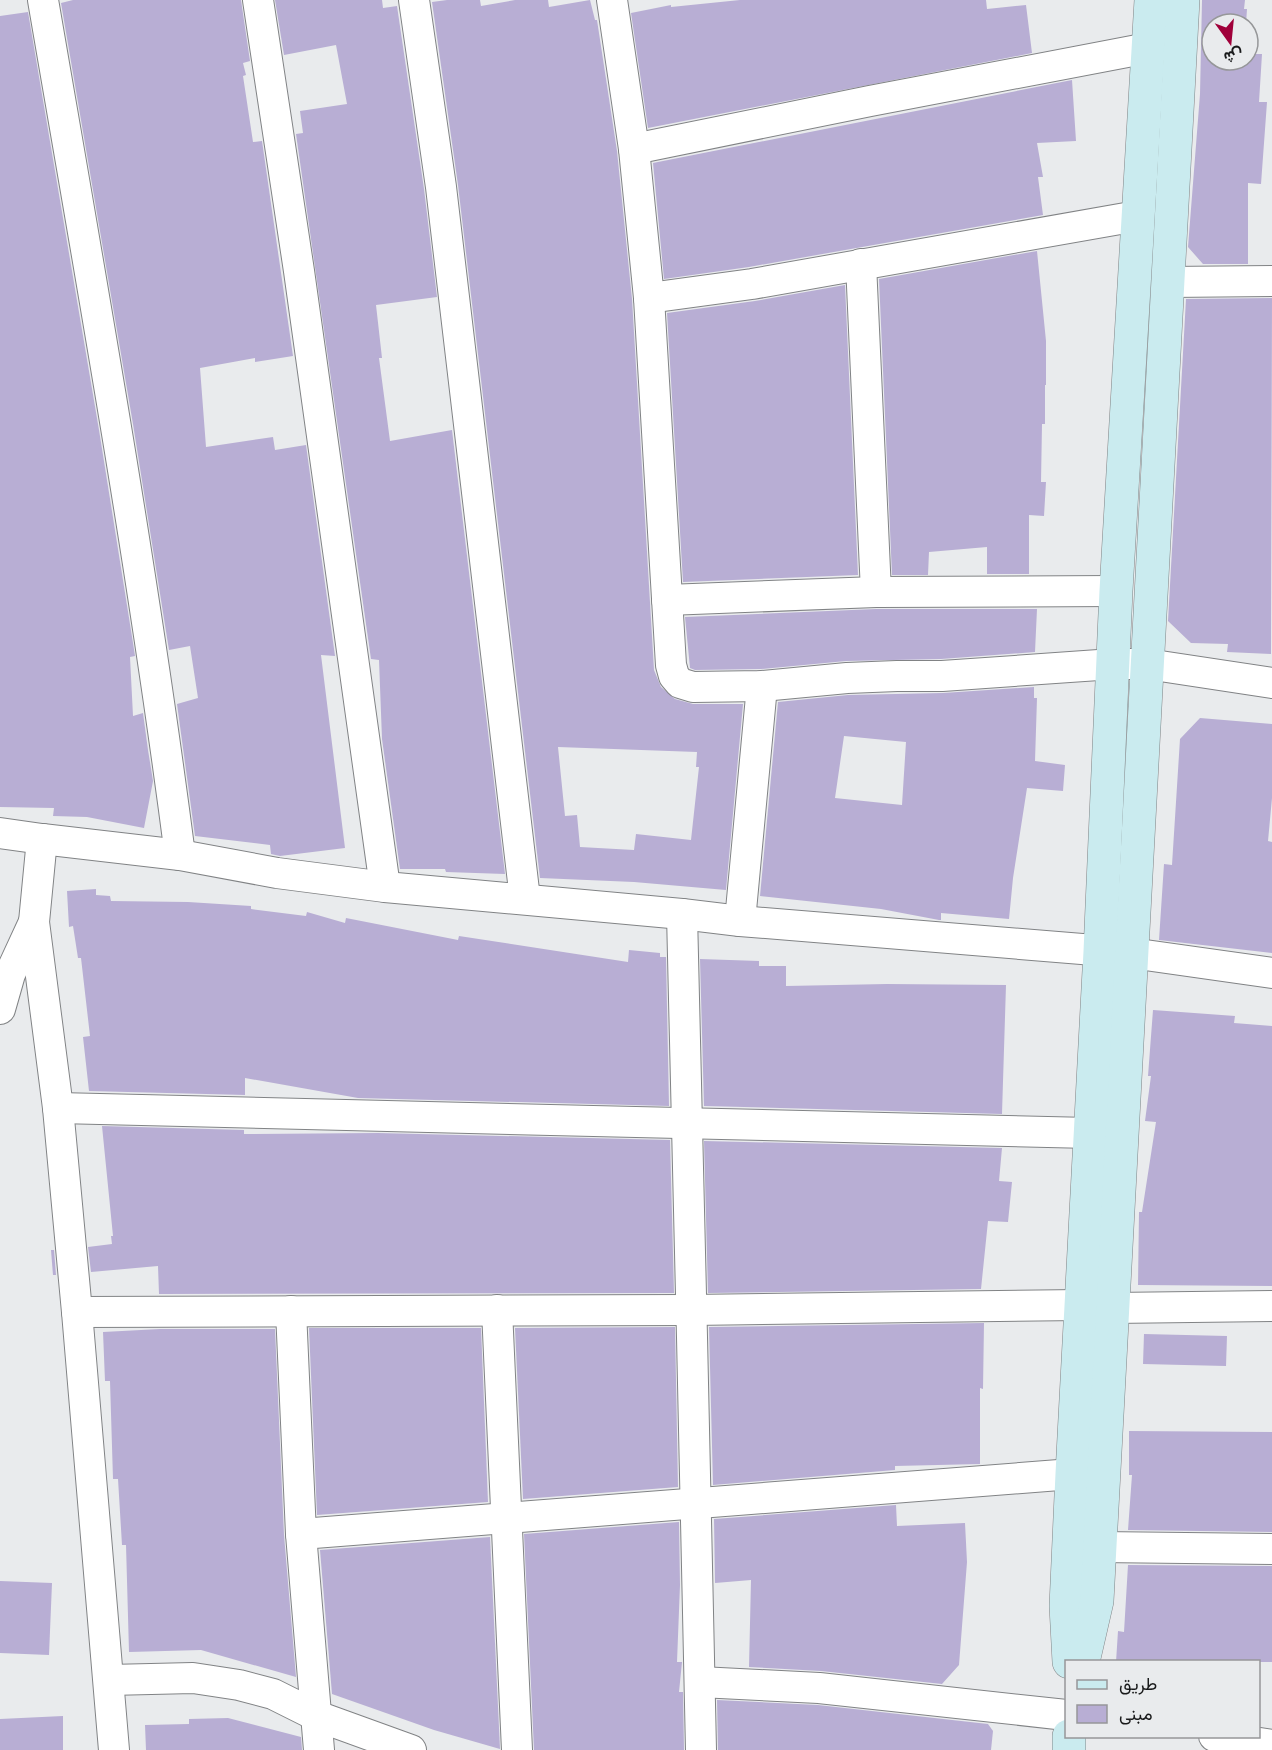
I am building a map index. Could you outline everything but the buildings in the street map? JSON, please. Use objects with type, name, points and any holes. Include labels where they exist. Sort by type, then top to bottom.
[{"type":"street","points":[[44,0],[125,477],[161,706],[180,855]]},
{"type":"street","points":[[258,0],[299,271],[385,887]]},
{"type":"street","points":[[414,0],[442,198],[525,899]]},
{"type":"street","points":[[612,0],[634,149],[649,298],[671,665],[674,676],[680,683],[693,687],[762,686],[847,678],[942,676],[1113,664],[1147,664],[1272,683]]},
{"type":"street","points":[[1069,1660],[1066,1606],[1072,1474],[1096,1306],[1116,952],[1113,664],[1151,0]]},
{"type":"street","points":[[1083,1660],[1097,1601],[1099,1547],[1096,1306],[1090,1132],[1116,952],[1147,664],[1183,0]]},
{"type":"street","points":[[634,149],[1148,48]]},
{"type":"street","points":[[649,298],[708,291],[1137,216]]},
{"type":"street","points":[[861,264],[876,592]]},
{"type":"street","points":[[1168,282],[1272,281]]},
{"type":"street","points":[[667,600],[876,592],[1116,591]]},
{"type":"street","points":[[741,921],[762,686]]},
{"type":"street","points":[[0,833],[42,840],[180,855],[277,873],[385,887],[741,921],[1116,952],[1272,973]]},
{"type":"street","points":[[42,840],[34,922],[58,1108],[114,1750]]},
{"type":"street","points":[[682,914],[701,1750]]},
{"type":"street","points":[[0,1010],[10,974],[34,922]]},
{"type":"street","points":[[58,1108],[1090,1132]]},
{"type":"street","points":[[77,1312],[1272,1306]]},
{"type":"street","points":[[497,1310],[517,1750]]},
{"type":"street","points":[[291,1311],[301,1534],[319,1750]]},
{"type":"street","points":[[301,1534],[1072,1474]]},
{"type":"street","points":[[1099,1547],[1272,1549]]},
{"type":"street","points":[[109,1680],[193,1678],[239,1684],[273,1694],[317,1716],[411,1750]]},
{"type":"street","points":[[700,1682],[819,1688],[1065,1714]]},
{"type":"street","points":[[1221,1738],[1272,1745]]}]
